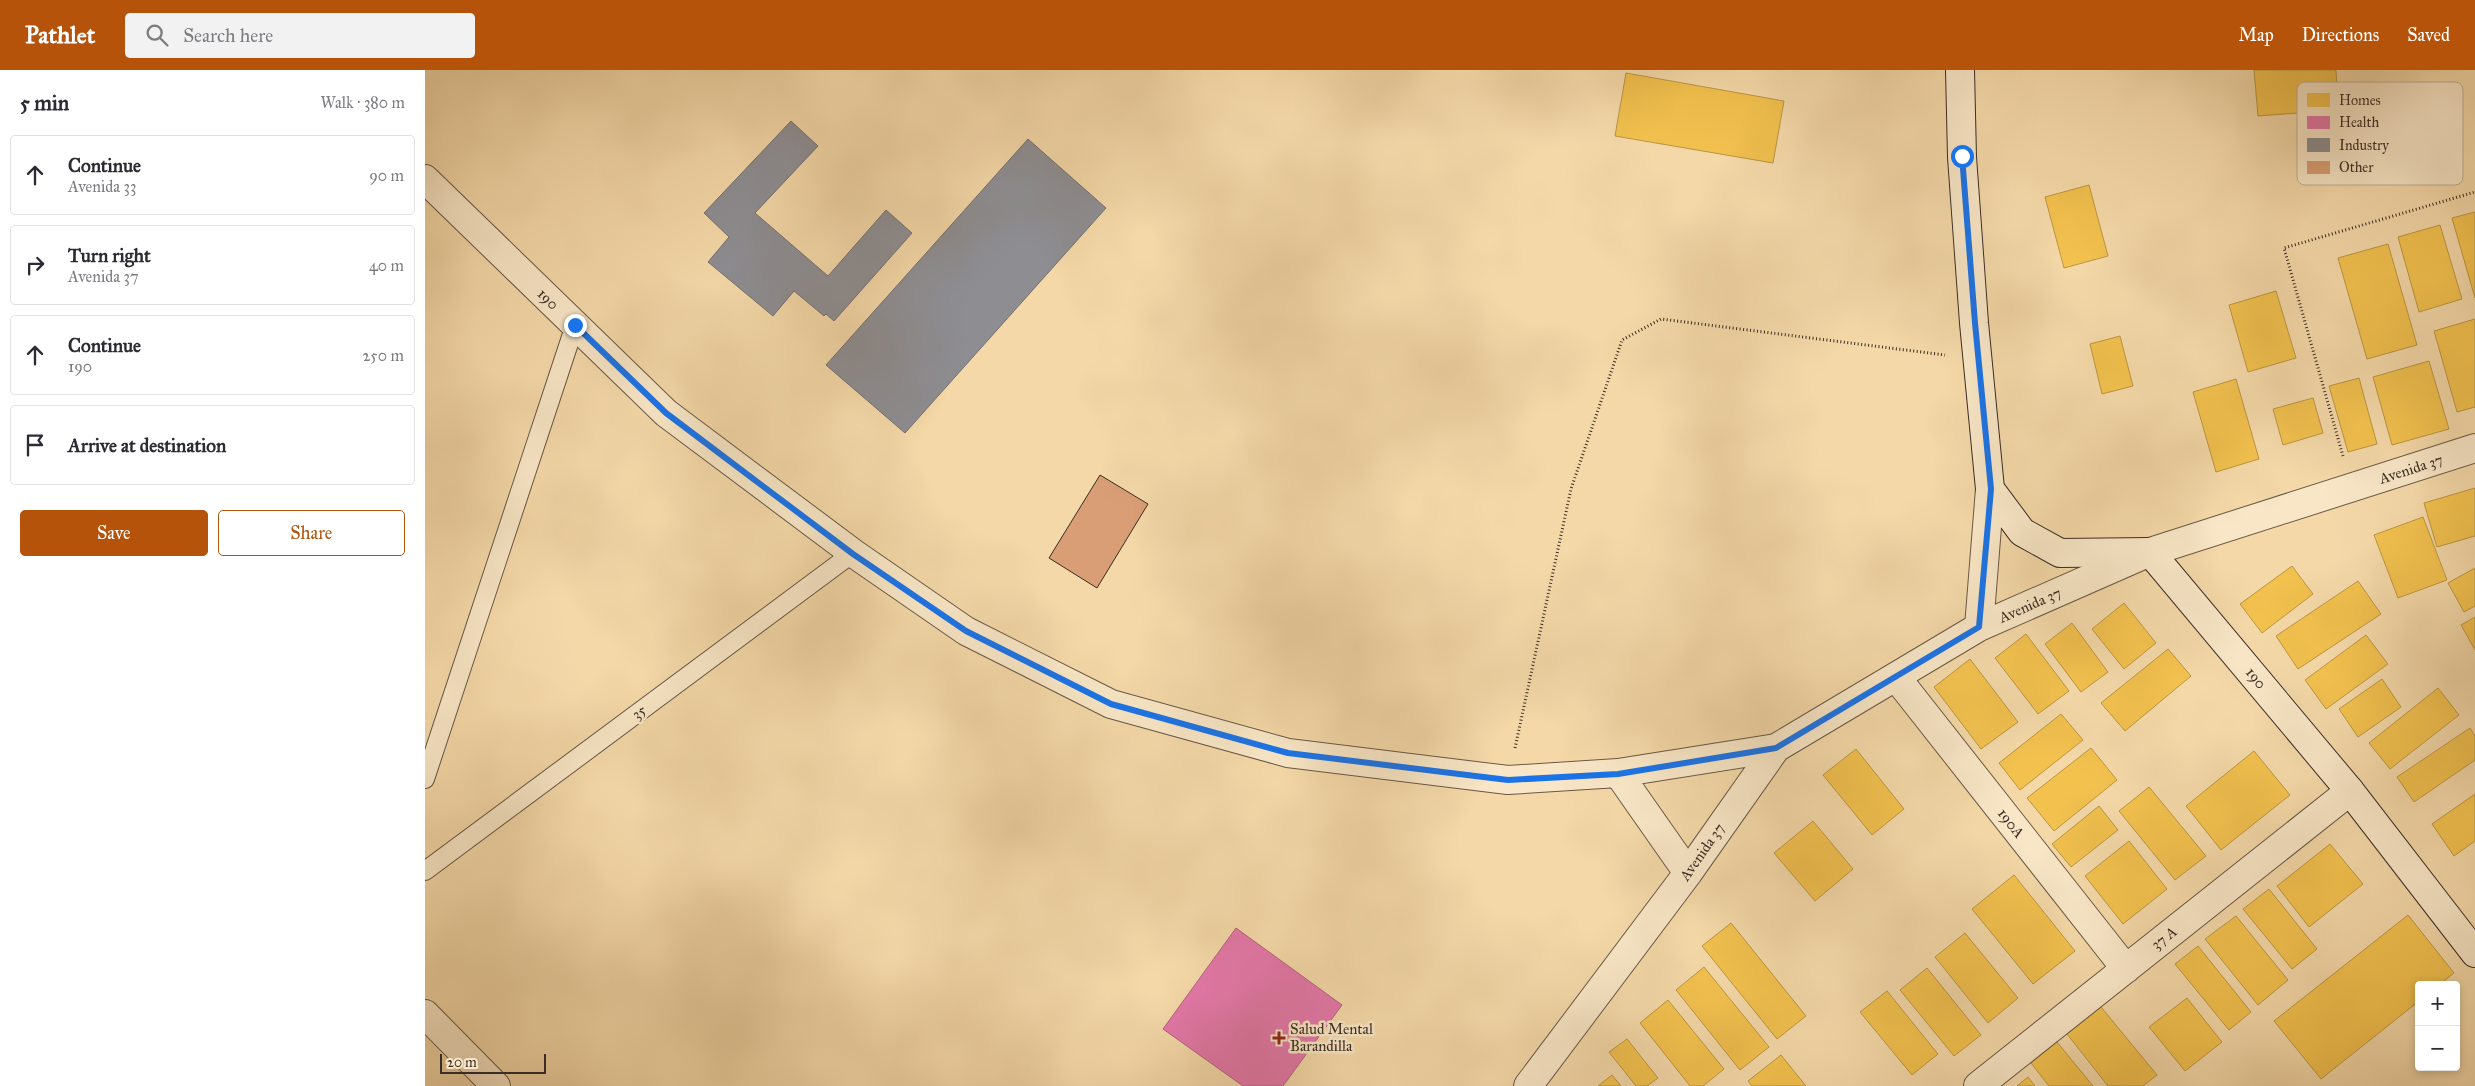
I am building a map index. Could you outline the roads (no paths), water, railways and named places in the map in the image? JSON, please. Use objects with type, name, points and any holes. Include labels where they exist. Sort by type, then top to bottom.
[{"type":"street","points":[[1960,70],[1962,156],[1978,360],[1991,489],[1979,627]]},
{"type":"street","name":"190","points":[[425,179],[666,413],[853,554],[966,631],[1111,704],[1288,753],[1508,780],[1618,774],[1776,748]]},
{"type":"street","name":"Avenida 37","points":[[1528,1086],[1688,873],[1776,748],[1979,627],[2151,552],[2475,448]]},
{"type":"street","points":[[1991,489],[2022,532],[2060,553],[2151,552]]},
{"type":"street","name":"190","points":[[2151,552],[2350,791],[2475,953]]},
{"type":"street","name":"190A","points":[[1896,677],[2126,968]]},
{"type":"street","points":[[1618,774],[1688,873]]},
{"type":"street","name":"37 A","points":[[1978,1086],[2350,791]]},
{"type":"street","points":[[425,1014],[496,1086]]},
{"type":"lane","points":[[425,779],[575,325]]},
{"type":"lane","name":"35","points":[[425,872],[853,554]]},
{"type":"place","name":"Salud Mental Barandilla","points":[[1279,1038]]}]
